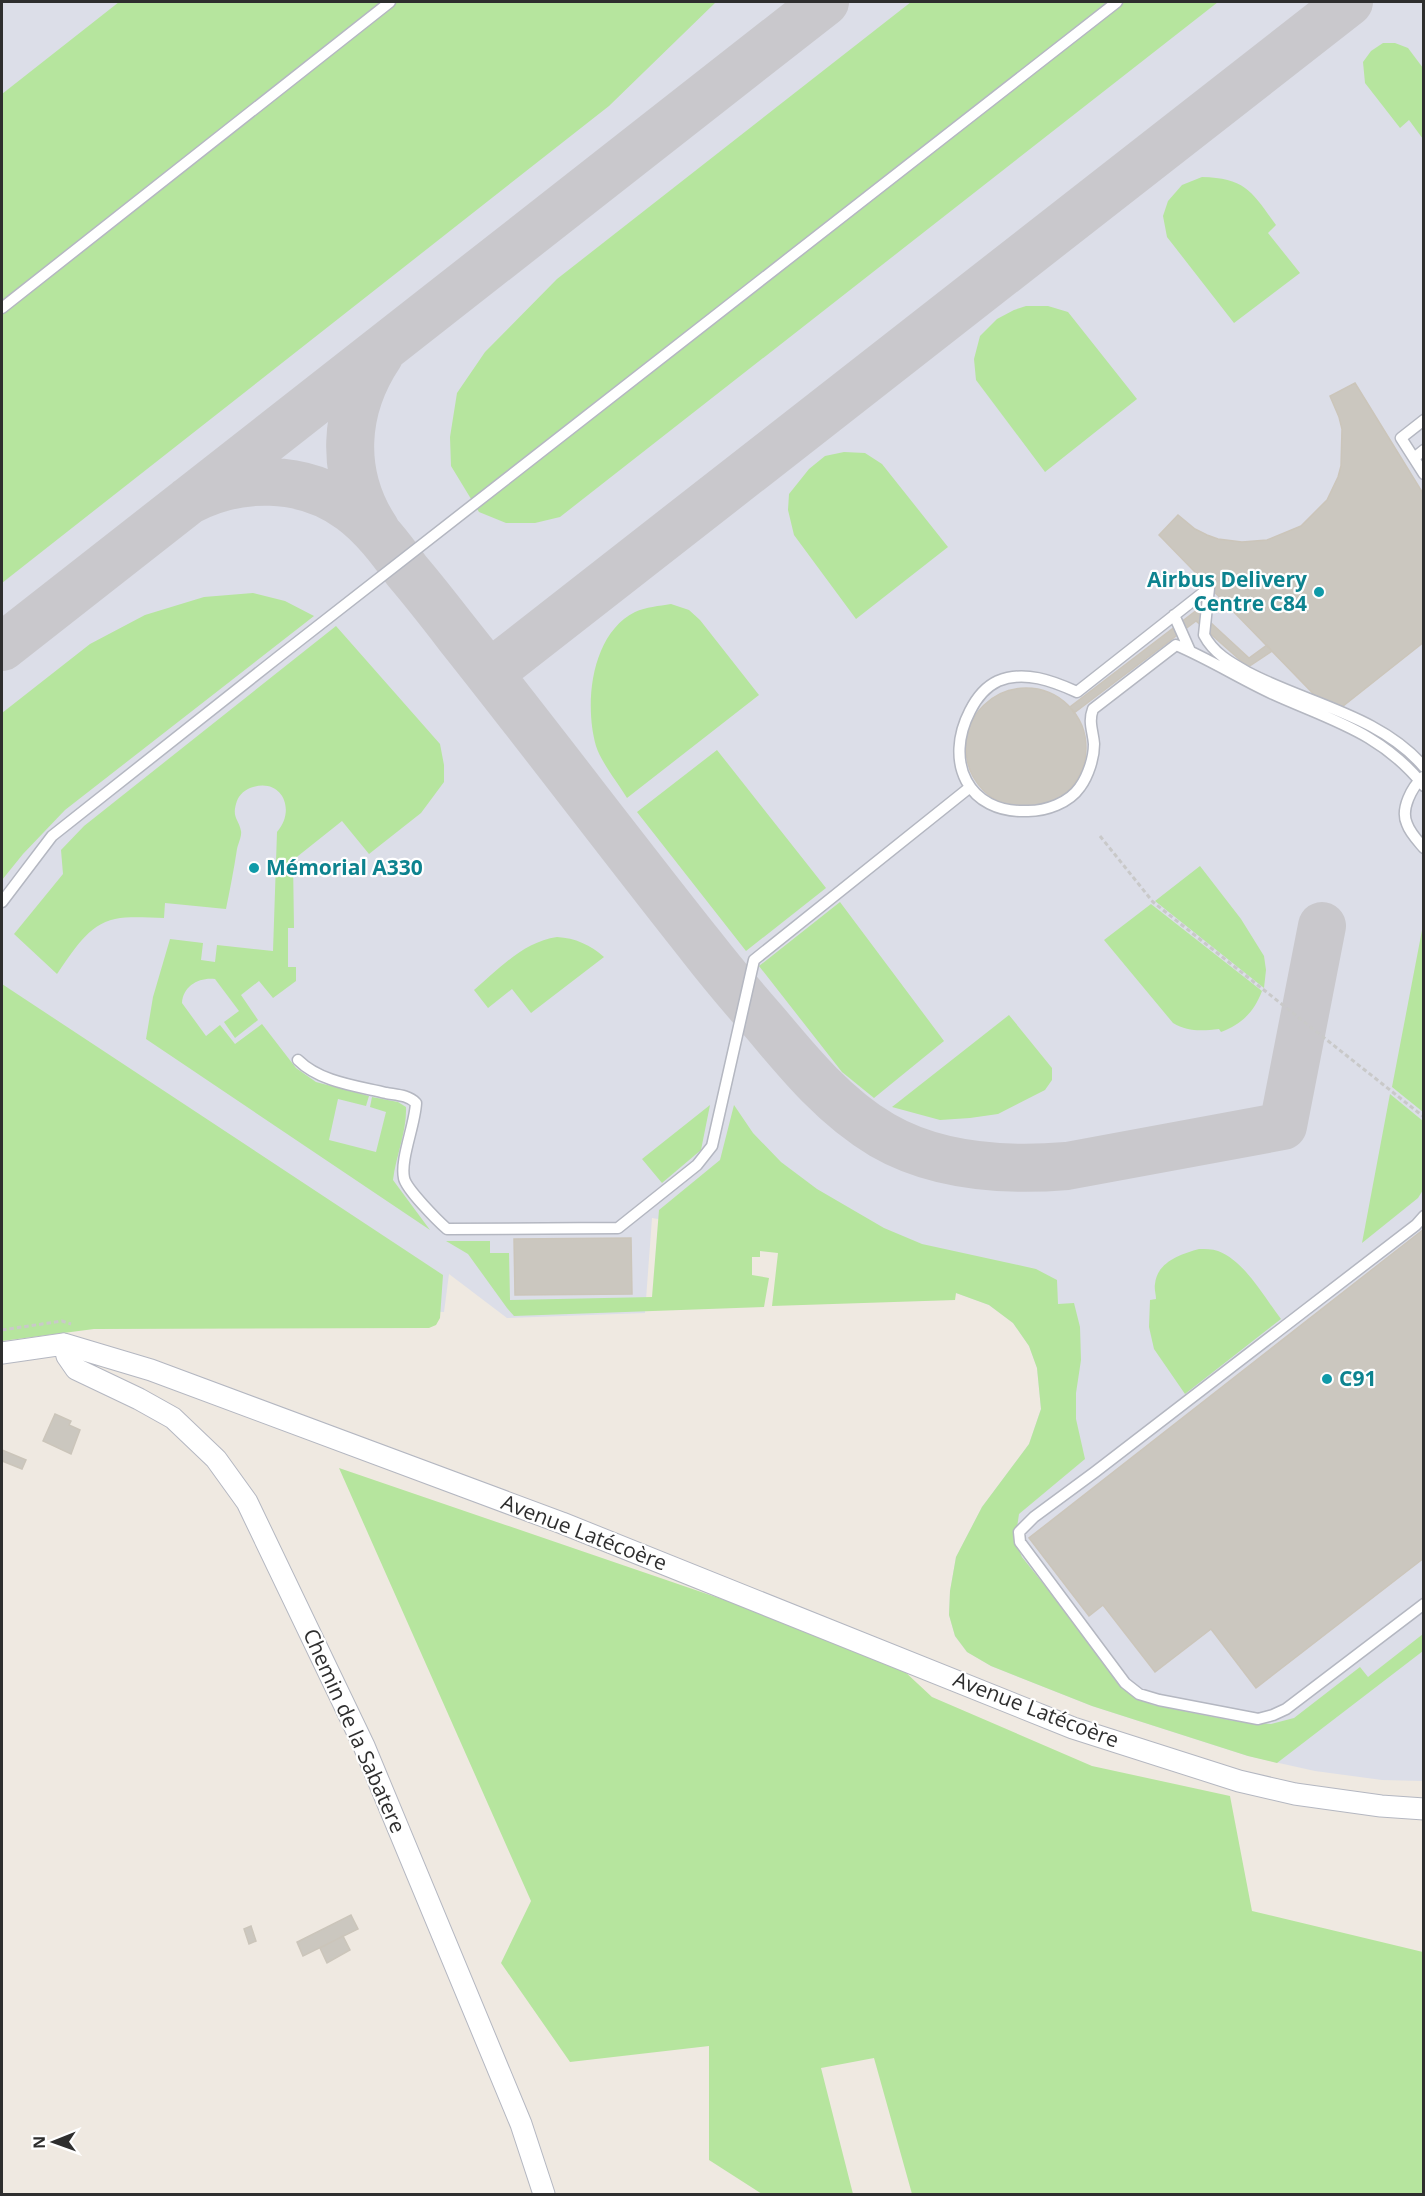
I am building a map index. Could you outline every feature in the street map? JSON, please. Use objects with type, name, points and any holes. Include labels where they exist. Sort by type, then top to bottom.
[{"type":"street","name":"Avenue Latécoère","points":[[2,1353],[64,1344],[151,1370],[562,1523],[1073,1728],[1239,1781],[1295,1794],[1399,1809],[1424,1809]]},
{"type":"street","name":"Chemin de la Sabatere","points":[[64,1344],[67,1356],[76,1369],[173,1418],[216,1459],[247,1502],[364,1746],[521,2124],[544,2194]]},
{"type":"lane","points":[[2,308],[390,2]]},
{"type":"lane","points":[[2,902],[52,836],[1117,2]]},
{"type":"lane","points":[[1424,420],[1401,438],[1424,474]]},
{"type":"lane","points":[[1414,458],[1424,450]]},
{"type":"lane","points":[[1424,767],[1402,746],[1372,728],[1265,681],[1224,659],[1204,635],[1209,588],[1077,692],[1044,678],[1030,677],[998,681],[983,691],[966,719],[958,742],[959,757],[969,788],[989,803],[1004,810],[1039,811],[1072,797],[1081,786],[1092,759],[1094,745],[1089,720],[1093,709],[1176,645],[1270,693],[1371,737],[1398,758],[1422,781],[1408,798],[1404,816],[1407,826],[1424,848]]},
{"type":"lane","points":[[1174,615],[1190,651]]},
{"type":"lane","points":[[298,1060],[311,1071],[323,1076],[411,1098],[416,1103],[404,1168],[404,1181],[435,1219],[447,1228],[618,1228],[698,1165],[712,1146],[754,960],[969,788]]},
{"type":"lane","points":[[1424,1216],[1416,1225],[1034,1517],[1019,1532],[1020,1542],[1125,1683],[1139,1694],[1258,1719],[1286,1709],[1424,1604]]},
{"type":"path","points":[[1100,836],[1153,902],[1424,1117]]},
{"type":"path","points":[[2,1330],[62,1321]]},
{"type":"shaded area","points":[[2,2],[1423,2],[1423,1781],[1382,1780],[1315,1771],[1248,1756],[1092,1706],[991,1666],[967,1652],[955,1636],[949,1615],[950,1591],[956,1557],[982,1507],[1029,1444],[1041,1409],[1037,1368],[1029,1346],[1013,1323],[989,1305],[956,1293],[959,1269],[652,1218],[645,1313],[507,1318],[449,1274],[444,1312],[211,1306],[2,1321]]},
{"type":"green space","points":[[119,2],[716,2],[609,106],[2,583],[2,94]]},
{"type":"green space","points":[[911,2],[1218,2],[560,517],[535,523],[506,523],[479,512],[451,466],[450,437],[457,393],[485,352],[557,279]]},
{"type":"green space","points":[[1383,43],[1395,43],[1408,48],[1423,68],[1423,139],[1409,120],[1400,128],[1365,83],[1363,62],[1371,51]]},
{"type":"green space","points":[[1202,177],[1229,180],[1247,189],[1276,225],[1268,233],[1300,273],[1234,323],[1167,237],[1163,216],[1168,201],[1182,185]]},
{"type":"green space","points":[[1026,306],[1048,306],[1068,312],[1137,399],[1045,472],[976,380],[974,359],[980,336],[997,319]]},
{"type":"green space","points":[[844,452],[865,453],[882,464],[948,547],[856,619],[794,535],[788,510],[789,494],[809,469],[825,456]]},
{"type":"green space","points":[[253,593],[285,601],[314,616],[65,810],[2,880],[2,713],[90,644],[145,615],[204,597]]},
{"type":"green space","points":[[671,604],[689,610],[700,620],[759,695],[627,798],[596,746],[591,710],[594,672],[600,653],[620,622],[639,610]]},
{"type":"green space","points":[[336,626],[440,744],[444,782],[421,813],[369,854],[342,821],[293,860],[294,928],[288,928],[288,967],[296,967],[296,981],[273,998],[259,981],[241,995],[258,1020],[235,1038],[224,1022],[239,1011],[215,979],[198,981],[193,984],[185,992],[182,1003],[206,1036],[220,1025],[235,1044],[262,1024],[296,1068],[316,1082],[369,1096],[366,1106],[338,1099],[329,1140],[376,1152],[386,1112],[370,1107],[372,1097],[398,1102],[406,1107],[405,1125],[393,1180],[430,1230],[146,1039],[153,997],[170,939],[203,943],[201,960],[215,962],[217,945],[273,951],[277,832],[286,814],[283,797],[277,791],[261,786],[250,788],[241,794],[237,801],[235,813],[241,835],[226,909],[165,903],[164,918],[127,918],[105,922],[82,940],[57,974],[14,934],[63,874],[61,850],[84,826]]},
{"type":"green space","points":[[717,750],[826,888],[746,951],[637,812]]},
{"type":"green space","points":[[1200,866],[1241,919],[1264,956],[1266,970],[1264,988],[1155,901]]},
{"type":"green space","points":[[840,902],[944,1041],[874,1098],[842,1072],[759,966]]},
{"type":"green space","points":[[1151,904],[1262,991],[1251,1011],[1241,1021],[1221,1032],[1219,1029],[1190,1029],[1173,1023],[1104,940]]},
{"type":"green space","points":[[1423,925],[1423,1112],[1392,1087]]},
{"type":"green space","points":[[557,937],[582,943],[604,957],[531,1013],[512,989],[488,1008],[474,990],[522,950]]},
{"type":"green space","points":[[2,984],[443,1275],[440,1318],[436,1325],[429,1328],[94,1329],[2,1341]]},
{"type":"green space","points":[[1009,1015],[1052,1068],[1052,1080],[1045,1090],[998,1114],[970,1118],[940,1120],[892,1107]]},
{"type":"green space","points":[[1390,1094],[1423,1121],[1423,1190],[1418,1198],[1362,1243]]},
{"type":"green space","points":[[710,1105],[701,1150],[662,1183],[642,1159]]},
{"type":"green space","points":[[734,1105],[753,1133],[781,1162],[817,1189],[884,1228],[922,1244],[1036,1269],[1057,1280],[1058,1304],[1074,1303],[1080,1327],[1081,1360],[1076,1393],[1076,1419],[1085,1459],[1019,1514],[1015,1541],[1022,1557],[1132,1695],[1153,1705],[1234,1721],[1271,1724],[1294,1718],[1360,1667],[1368,1677],[1423,1634],[1423,1651],[1277,1763],[1248,1756],[1092,1706],[991,1666],[967,1652],[955,1636],[949,1615],[950,1591],[956,1557],[982,1507],[1029,1444],[1041,1409],[1037,1368],[1029,1346],[1013,1323],[989,1305],[956,1293],[955,1300],[772,1306],[778,1253],[760,1251],[760,1257],[752,1257],[752,1275],[769,1278],[764,1307],[514,1316],[468,1254],[446,1241],[490,1241],[490,1253],[509,1253],[510,1300],[652,1297],[659,1210],[720,1160]]},
{"type":"green space","points":[[1199,1249],[1218,1251],[1237,1263],[1253,1280],[1281,1319],[1185,1394],[1154,1349],[1149,1327],[1150,1300],[1156,1299],[1155,1286],[1160,1270],[1178,1256]]},
{"type":"green space","points":[[339,1468],[888,1656],[932,1697],[1092,1766],[1230,1796],[1252,1911],[1423,1952],[1423,2194],[912,2194],[874,2058],[821,2068],[853,2194],[762,2194],[709,2160],[709,2046],[570,2062],[501,1963],[531,1901]]},
{"type":"building","name":"Airbus Delivery Centre C84","points":[[1355,383],[1424,495],[1424,642],[1333,714],[1159,535],[1178,515],[1195,529],[1207,535],[1242,542],[1267,540],[1301,526],[1327,500],[1341,466],[1342,429],[1330,396]]},
{"type":"building","points":[[1197,610],[1249,658],[1267,645],[1272,651],[1248,667],[1196,621],[1074,713],[1070,707]]},
{"type":"building","points":[[1026,688],[1049,693],[1068,706],[1081,725],[1086,748],[1081,771],[1068,790],[1049,803],[1026,808],[1003,803],[984,790],[971,771],[966,748],[971,725],[984,706],[1003,693]]},
{"type":"building","name":"C91","points":[[1424,1229],[1424,1558],[1256,1688],[1211,1629],[1155,1672],[1103,1605],[1089,1616],[1029,1538]]},
{"type":"building","points":[[631,1238],[632,1294],[515,1295],[514,1239]]},
{"type":"building","points":[[55,1414],[71,1421],[69,1425],[80,1430],[71,1454],[43,1441]]},
{"type":"building","points":[[2,1450],[26,1460],[22,1469],[2,1461]]},
{"type":"building","points":[[351,1915],[358,1929],[303,1956],[297,1942]]},
{"type":"building","points":[[251,1926],[256,1941],[249,1944],[244,1929]]},
{"type":"building","points":[[343,1936],[350,1950],[327,1963],[320,1948]]},
{"type":"taxiway","points":[[2,647],[825,2]]},
{"type":"taxiway","points":[[489,674],[1349,2]]},
{"type":"taxiway","points":[[376,530],[364,509],[356,487],[351,464],[350,442],[359,397],[380,354]]},
{"type":"taxiway","points":[[188,501],[228,486],[249,482],[271,482],[312,489],[332,497],[359,515],[388,546],[709,956],[792,1055],[819,1085],[849,1112],[882,1135],[903,1146],[949,1160],[996,1167],[1067,1166],[1283,1126],[1322,926]]},
{"type":"place","name":"Airbus Delivery Centre C84","points":[[1319,592]]},
{"type":"place","name":"Mémorial A330","points":[[254,868]]},
{"type":"place","name":"C91","points":[[1327,1379]]}]
